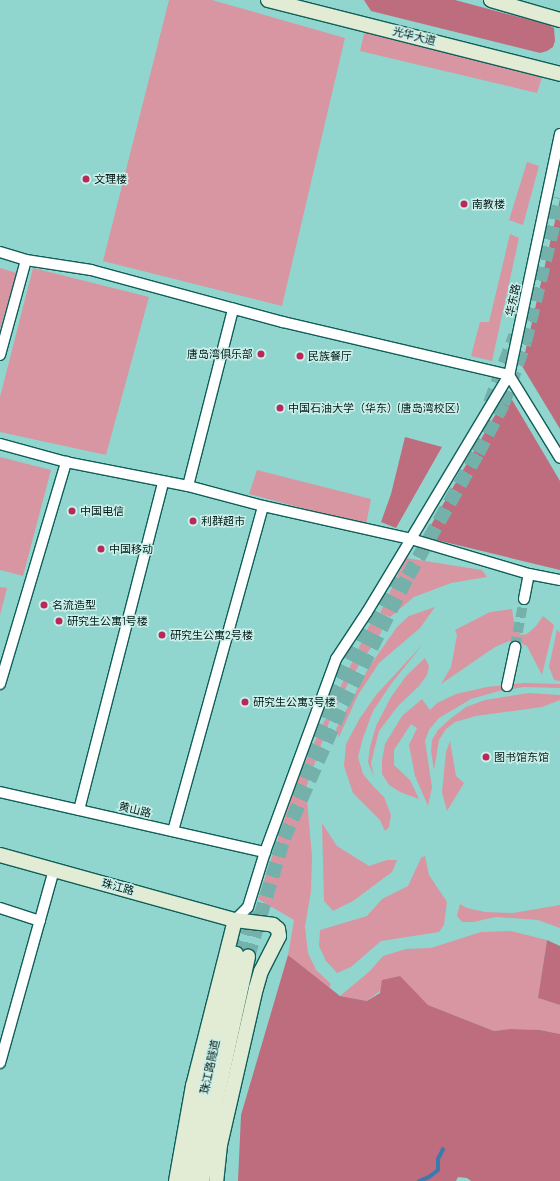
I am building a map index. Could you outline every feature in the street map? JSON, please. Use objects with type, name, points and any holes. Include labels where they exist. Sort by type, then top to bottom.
[{"type":"street","name":"光华大道","points":[[268,0],[353,20],[560,74]]},
{"type":"street","points":[[491,0],[560,20]]},
{"type":"street","name":"华东路","points":[[235,920],[248,906],[265,852],[336,659],[367,612],[509,375],[560,134]]},
{"type":"street","points":[[0,252],[26,260],[91,270],[233,309],[509,375],[560,458]]},
{"type":"street","points":[[0,355],[26,260]]},
{"type":"street","points":[[188,486],[233,309]]},
{"type":"street","points":[[0,444],[66,462],[188,486],[264,506],[411,539],[529,574],[560,580]]},
{"type":"street","points":[[0,684],[66,462]]},
{"type":"street","points":[[79,810],[163,482]]},
{"type":"street","points":[[173,831],[264,506]]},
{"type":"street","points":[[524,598],[529,574]]},
{"type":"street","points":[[507,686],[515,647]]},
{"type":"street","name":"黄山路","points":[[0,792],[265,852]]},
{"type":"street","name":"珠江路","points":[[0,855],[235,920],[273,925],[278,929],[279,936],[261,971],[256,988],[220,1145],[216,1181]]},
{"type":"street","points":[[0,1063],[54,870]]},
{"type":"street","points":[[0,908],[40,921]]},
{"type":"street","points":[[176,1181],[193,1086],[235,920]]},
{"type":"street","name":"珠江路隧道","points":[[189,1181],[202,1105],[242,955],[202,1181]]},
{"type":"shaded area","points":[[169,0],[212,0],[345,38],[282,306],[103,261]]},
{"type":"shaded area","points":[[364,0],[455,0],[549,25],[554,28],[555,41],[553,47],[540,53],[371,11]]},
{"type":"shaded area","points":[[365,30],[543,74],[537,93],[360,51]]},
{"type":"shaded area","points":[[527,162],[539,166],[523,225],[509,220]]},
{"type":"shaded area","points":[[560,199],[560,429],[522,366]]},
{"type":"shaded area","points":[[510,234],[519,238],[492,361],[471,356],[480,322],[489,322]]},
{"type":"shaded area","points":[[0,268],[17,273],[0,329]]},
{"type":"shaded area","points":[[33,268],[149,297],[106,455],[0,432],[0,397]]},
{"type":"shaded area","points":[[508,393],[560,481],[560,570],[424,537]]},
{"type":"shaded area","points":[[405,437],[442,447],[396,528],[381,522],[391,494]]},
{"type":"shaded area","points":[[0,457],[51,470],[23,576],[0,570]]},
{"type":"shaded area","points":[[257,470],[371,499],[366,525],[249,494]]},
{"type":"shaded area","points":[[406,558],[482,570],[487,577],[451,583],[414,597],[390,617],[380,613]]},
{"type":"shaded area","points":[[0,587],[7,588],[0,615]]},
{"type":"shaded area","points":[[435,607],[420,628],[379,663],[358,695],[339,737],[336,729],[369,667],[397,627],[409,616]]},
{"type":"shaded area","points":[[512,609],[515,629],[521,635],[527,634],[536,626],[543,616],[554,625],[542,675],[527,646],[521,643],[509,641],[495,647],[441,684],[451,667],[457,635],[455,630],[490,612]]},
{"type":"shaded area","points":[[371,622],[380,624],[382,631],[352,676],[331,717],[306,788],[312,857],[311,891],[305,927],[308,953],[316,970],[331,984],[329,988],[288,955],[294,920],[258,899],[299,775]]},
{"type":"shaded area","points":[[557,629],[560,633],[560,681],[554,680],[549,667]]},
{"type":"shaded area","points":[[423,644],[391,684],[373,711],[358,757],[363,774],[384,797],[391,815],[389,827],[385,831],[380,820],[353,793],[344,766],[346,744],[360,718],[376,695]]},
{"type":"shaded area","points":[[425,658],[429,666],[427,675],[419,686],[398,706],[379,731],[371,763],[374,777],[368,762],[370,747],[376,726],[391,697],[406,676]]},
{"type":"shaded area","points":[[523,683],[560,684],[560,688],[524,687],[499,691],[471,699],[439,718],[429,730],[425,741],[432,787],[428,806],[415,776],[409,745],[417,728],[411,724],[394,750],[394,765],[410,780],[419,799],[400,792],[389,785],[382,774],[382,760],[385,744],[402,716],[422,699],[430,710],[437,703],[456,694],[487,687]]},
{"type":"shaded area","points":[[529,693],[560,695],[560,700],[542,707],[476,716],[455,722],[446,729],[439,740],[434,770],[431,751],[432,740],[438,730],[450,719],[466,707],[485,700]]},
{"type":"shaded area","points":[[450,741],[456,776],[464,783],[447,811],[442,792],[446,752]]},
{"type":"shaded area","points":[[322,823],[337,846],[369,866],[387,860],[397,860],[392,872],[353,901],[333,911],[324,901]]},
{"type":"shaded area","points":[[425,856],[429,875],[447,902],[444,925],[439,932],[381,941],[351,967],[337,973],[326,961],[319,946],[320,930],[367,916],[382,899],[408,886],[421,858]]},
{"type":"shaded area","points":[[460,904],[467,908],[485,912],[513,913],[560,905],[560,928],[538,920],[496,917],[473,922],[462,922],[457,916]]},
{"type":"shaded area","points":[[511,931],[547,940],[538,998],[560,1005],[560,1034],[540,1030],[511,1029],[494,1031],[428,1005],[399,976],[367,1001],[340,996],[370,971],[383,956],[406,949],[431,948],[481,932]]},
{"type":"shaded area","points":[[547,940],[560,946],[560,1005],[538,998]]},
{"type":"shaded area","points":[[288,955],[340,996],[367,1001],[380,993],[382,980],[400,976],[428,1005],[494,1031],[511,1029],[540,1030],[560,1034],[560,1181],[471,1181],[467,1178],[458,1177],[456,1181],[238,1181],[241,1115]]},
{"type":"waterway","points":[[419,1181],[429,1177],[438,1170],[438,1159],[443,1149]]},
{"type":"tunnel","points":[[248,957],[284,838],[343,704],[408,576],[478,453],[503,404],[525,342],[560,198]]},
{"type":"tunnel","points":[[490,403],[515,336]]},
{"type":"tunnel","points":[[291,795],[331,698],[393,576]]},
{"type":"tunnel","points":[[515,647],[524,599]]},
{"type":"tunnel","points":[[236,954],[250,910]]},
{"type":"place","name":"文理楼","points":[[86,179]]},
{"type":"place","name":"南教楼","points":[[464,204]]},
{"type":"place","name":"唐岛湾俱乐部","points":[[261,354]]},
{"type":"place","name":"民族餐厅","points":[[300,356]]},
{"type":"place","name":"中国石油大学（华东）(唐岛湾校区)","points":[[280,408]]},
{"type":"place","name":"中国电信","points":[[72,511]]},
{"type":"place","name":"利群超市","points":[[193,521]]},
{"type":"place","name":"中国移动","points":[[101,549]]},
{"type":"place","name":"名流造型","points":[[44,605]]},
{"type":"place","name":"研究生公寓1号楼","points":[[59,621]]},
{"type":"place","name":"研究生公寓2号楼","points":[[162,635]]},
{"type":"place","name":"研究生公寓3号楼","points":[[245,702]]},
{"type":"place","name":"图书馆东馆","points":[[486,757]]}]
